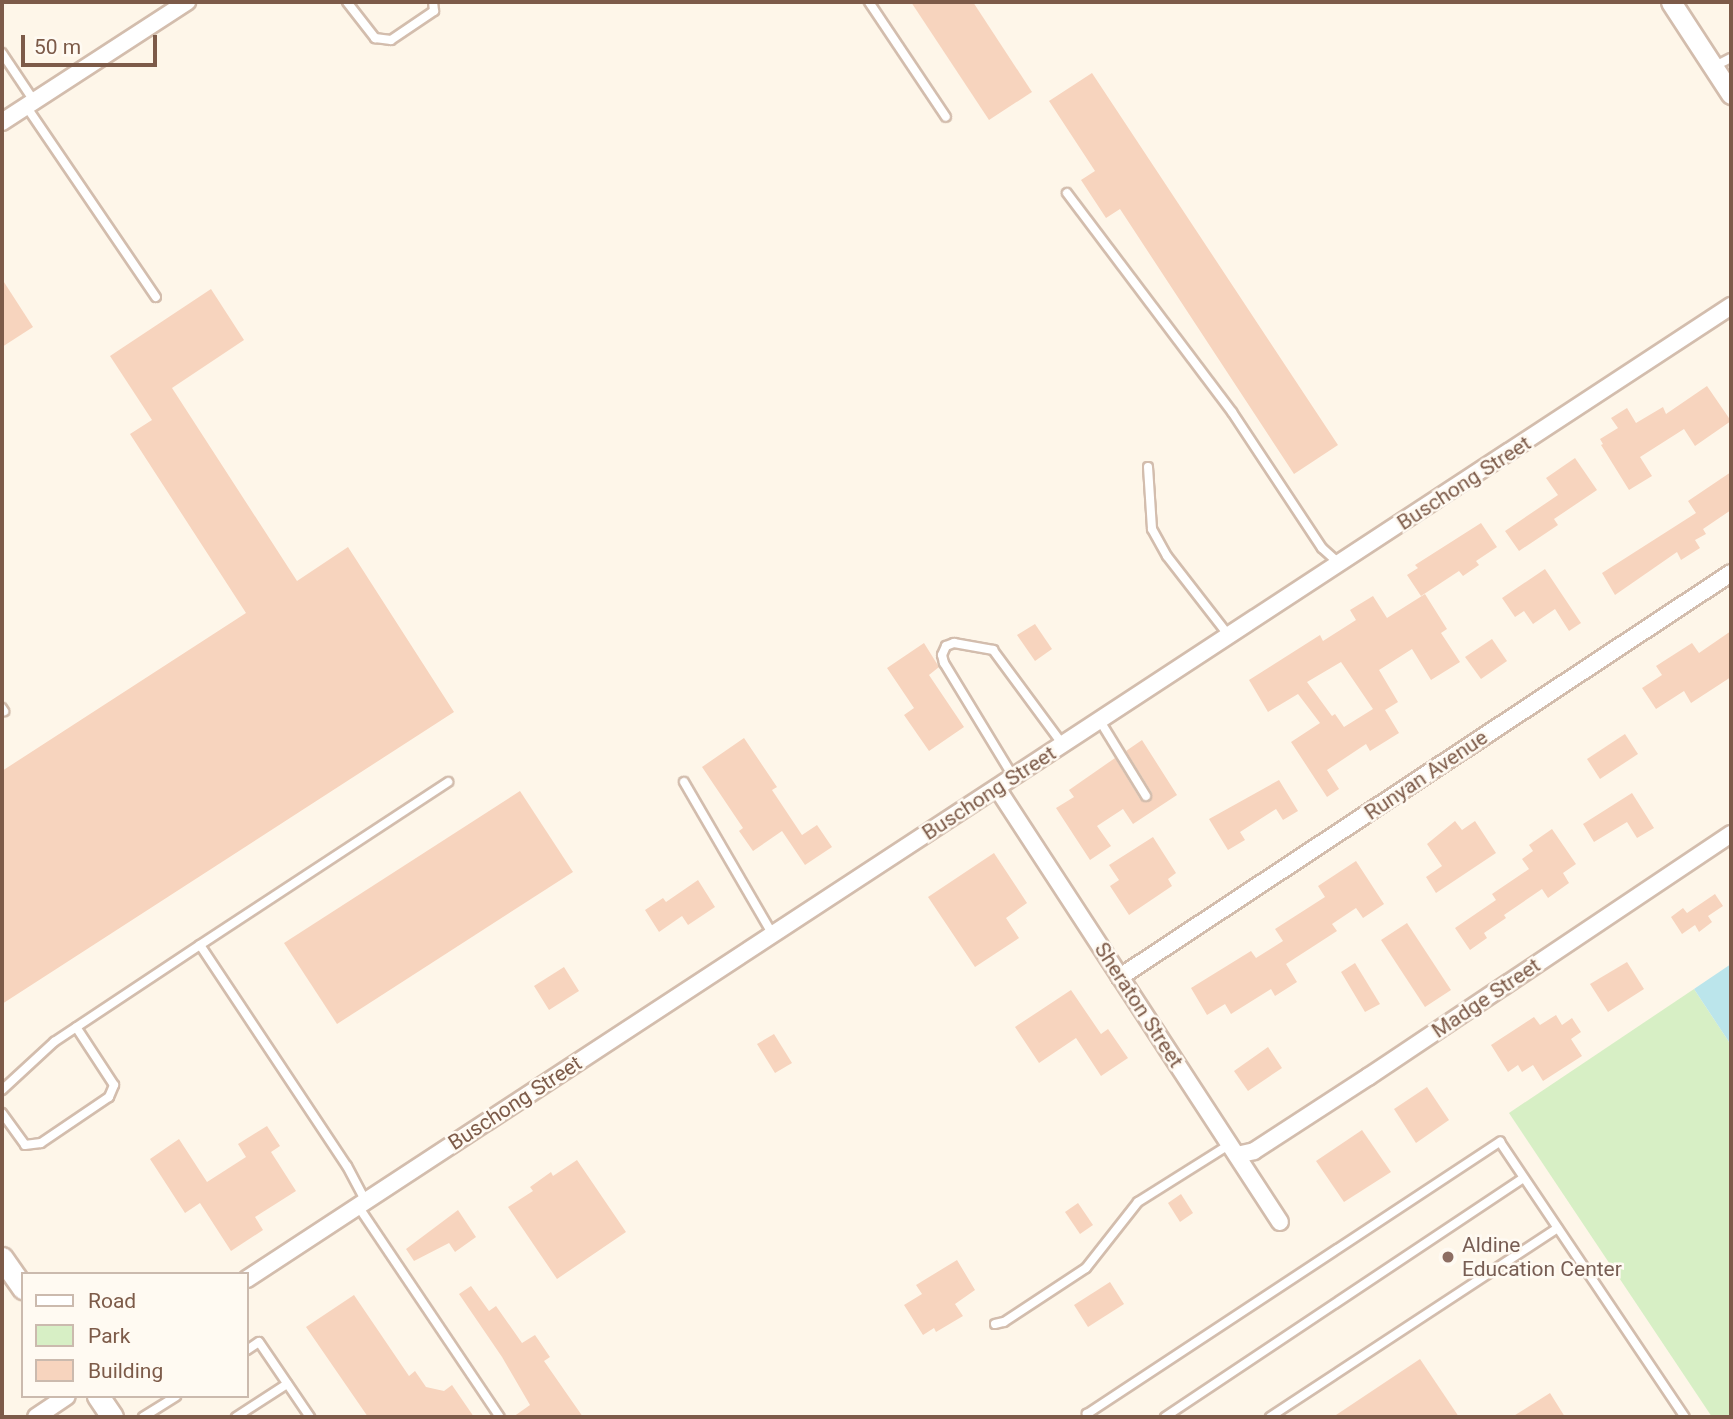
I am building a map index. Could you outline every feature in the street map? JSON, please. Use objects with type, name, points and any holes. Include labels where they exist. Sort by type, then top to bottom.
[{"type":"main road","points":[[2,1258],[21,1285]]},
{"type":"main road","points":[[99,1398],[112,1417]]},
{"type":"street","points":[[2,122],[187,2]]},
{"type":"street","points":[[1671,2],[1731,94]]},
{"type":"street","name":"Buschong Street","points":[[248,1278],[1731,306]]},
{"type":"street","name":"Runyan Avenue","points":[[1120,977],[1731,573]]},
{"type":"street","name":"Sheraton Street","points":[[998,788],[1280,1222]]},
{"type":"street","name":"Madge Street","points":[[1234,1149],[1254,1150],[1731,834]]},
{"type":"street","points":[[38,1417],[64,1398]]},
{"type":"lane","points":[[347,2],[374,38],[391,40],[434,11],[433,2]]},
{"type":"lane","points":[[869,2],[946,117]]},
{"type":"lane","points":[[2,53],[30,104],[156,298]]},
{"type":"lane","points":[[1713,67],[1731,58]]},
{"type":"lane","points":[[1067,192],[1232,412],[1322,548],[1340,564]]},
{"type":"lane","points":[[1148,467],[1152,530],[1167,556],[1229,636]]},
{"type":"lane","points":[[1014,778],[944,663],[942,655],[946,646],[954,643],[993,650],[1063,745]]},
{"type":"lane","points":[[1100,721],[1146,796]]},
{"type":"lane","points":[[2,1090],[54,1042],[448,782]]},
{"type":"lane","points":[[684,782],[773,935]]},
{"type":"lane","points":[[200,945],[347,1167],[362,1203],[500,1417]]},
{"type":"lane","points":[[2,1113],[25,1145],[41,1143],[110,1097],[114,1085],[76,1027]]},
{"type":"lane","points":[[1086,1416],[1500,1142],[1685,1417]]},
{"type":"lane","points":[[995,1324],[1004,1322],[1086,1268],[1138,1202],[1234,1149]]},
{"type":"lane","points":[[1165,1417],[1524,1178]]},
{"type":"lane","points":[[1270,1417],[1559,1228]]},
{"type":"lane","points":[[248,1349],[259,1342],[310,1417]]},
{"type":"lane","points":[[236,1417],[286,1384]]},
{"type":"lane","points":[[143,1417],[173,1398]]},
{"type":"green space","points":[[1694,989],[1731,1045],[1731,1417],[1712,1417],[1509,1113]]},
{"type":"water","points":[[1731,964],[1731,1045],[1694,989]]},
{"type":"building","points":[[911,2],[973,2],[1032,92],[989,120]]},
{"type":"building","points":[[1092,73],[1338,445],[1294,474],[1120,209],[1106,218],[1081,180],[1095,171],[1049,101]]},
{"type":"building","points":[[2,279],[33,327],[2,347]]},
{"type":"building","points":[[211,289],[244,340],[172,388],[297,581],[348,547],[454,712],[2,1004],[2,771],[246,613],[130,434],[152,420],[110,356]]},
{"type":"building","points":[[1707,386],[1731,421],[1695,446],[1684,429],[1640,457],[1652,476],[1629,490],[1601,445],[1603,444],[1600,439],[1618,428],[1611,418],[1627,408],[1636,423],[1663,407],[1666,414]]},
{"type":"building","points":[[1575,458],[1597,490],[1554,519],[1558,525],[1519,551],[1505,531],[1558,495],[1546,478]]},
{"type":"building","points":[[1731,472],[1731,510],[1703,529],[1706,534],[1695,540],[1700,548],[1681,560],[1677,552],[1615,595],[1602,573],[1696,513],[1688,501]]},
{"type":"building","points":[[1481,523],[1497,547],[1476,561],[1479,565],[1463,576],[1459,571],[1421,596],[1407,575],[1418,568],[1415,565]]},
{"type":"building","points":[[1545,569],[1581,623],[1569,631],[1555,609],[1533,624],[1524,611],[1515,617],[1502,598]]},
{"type":"building","points":[[1425,594],[1447,629],[1441,633],[1460,662],[1431,680],[1412,649],[1379,670],[1398,702],[1385,710],[1399,733],[1370,751],[1366,744],[1327,770],[1339,789],[1327,797],[1291,742],[1320,723],[1298,694],[1268,712],[1249,680],[1320,635],[1323,641],[1356,620],[1350,610],[1373,596],[1387,618]],"holes":[[[1341,662],[1373,709],[1344,727],[1335,714],[1332,716],[1307,682]]]},
{"type":"building","points":[[1035,624],[1052,649],[1035,661],[1017,635]]},
{"type":"building","points":[[1731,631],[1731,677],[1691,703],[1684,691],[1656,709],[1642,688],[1662,675],[1656,666],[1692,643],[1699,653]]},
{"type":"building","points":[[1492,639],[1507,661],[1481,679],[1465,657]]},
{"type":"building","points":[[924,643],[939,667],[929,675],[964,727],[929,751],[904,715],[914,708],[887,668]]},
{"type":"building","points":[[1625,734],[1638,754],[1600,779],[1587,759]]},
{"type":"building","points":[[744,738],[777,787],[772,790],[802,835],[817,825],[832,847],[805,865],[782,831],[753,851],[739,831],[743,828],[702,767]]},
{"type":"building","points":[[1142,740],[1177,795],[1133,824],[1123,809],[1097,826],[1111,846],[1090,860],[1056,808],[1074,797],[1069,790],[1115,758],[1140,799],[1150,801],[1152,793],[1126,751]]},
{"type":"building","points":[[1279,780],[1298,811],[1283,820],[1276,809],[1240,832],[1245,840],[1228,850],[1209,819]]},
{"type":"building","points":[[520,791],[573,872],[337,1024],[284,943]]},
{"type":"building","points":[[1632,793],[1654,828],[1637,838],[1627,822],[1594,842],[1583,824]]},
{"type":"building","points":[[1455,821],[1462,830],[1475,821],[1496,853],[1436,893],[1426,877],[1442,866],[1427,844]]},
{"type":"building","points":[[1552,829],[1576,864],[1563,873],[1569,883],[1548,898],[1542,889],[1504,915],[1506,918],[1484,933],[1487,938],[1470,950],[1455,928],[1496,900],[1492,894],[1529,869],[1522,859],[1533,851],[1529,845]]},
{"type":"building","points":[[1153,837],[1176,873],[1168,879],[1172,886],[1129,915],[1110,886],[1119,880],[1109,865]]},
{"type":"building","points":[[994,853],[1027,903],[1006,918],[1019,938],[975,967],[928,897]]},
{"type":"building","points":[[1356,861],[1384,904],[1363,918],[1356,908],[1332,924],[1337,931],[1286,964],[1297,982],[1275,996],[1271,989],[1231,1014],[1225,1004],[1207,1015],[1191,988],[1251,951],[1256,958],[1283,941],[1275,929],[1325,897],[1318,886]]},
{"type":"building","points":[[698,880],[715,907],[688,925],[682,916],[659,932],[645,910],[663,898],[666,902]]},
{"type":"building","points":[[1715,894],[1723,906],[1708,916],[1712,922],[1699,932],[1695,925],[1682,934],[1671,917],[1683,908],[1687,913]]},
{"type":"building","points":[[1407,923],[1451,990],[1425,1007],[1381,940]]},
{"type":"building","points":[[1627,962],[1644,989],[1608,1012],[1590,984]]},
{"type":"building","points":[[1355,963],[1380,1004],[1365,1012],[1341,972]]},
{"type":"building","points":[[564,967],[579,991],[549,1010],[534,986]]},
{"type":"building","points":[[1071,990],[1101,1034],[1108,1029],[1128,1058],[1101,1076],[1076,1038],[1039,1063],[1015,1027]]},
{"type":"building","points":[[1556,1015],[1562,1025],[1572,1018],[1581,1032],[1571,1039],[1582,1056],[1543,1081],[1533,1065],[1522,1072],[1518,1065],[1508,1072],[1491,1045],[1534,1017],[1540,1025]]},
{"type":"building","points":[[774,1034],[792,1063],[775,1073],[757,1044]]},
{"type":"building","points":[[1268,1047],[1282,1068],[1248,1091],[1234,1071]]},
{"type":"building","points":[[1427,1087],[1449,1120],[1416,1143],[1394,1109]]},
{"type":"building","points":[[267,1126],[280,1146],[271,1152],[296,1191],[255,1217],[263,1230],[231,1251],[200,1203],[185,1213],[150,1159],[179,1139],[207,1182],[246,1157],[238,1144]]},
{"type":"building","points":[[1362,1130],[1391,1172],[1344,1202],[1316,1161]]},
{"type":"building","points":[[577,1160],[626,1232],[557,1279],[508,1207],[533,1191],[530,1187],[551,1172],[553,1176]]},
{"type":"building","points":[[1181,1194],[1193,1213],[1180,1222],[1168,1203]]},
{"type":"building","points":[[1078,1203],[1093,1225],[1080,1234],[1065,1212]]},
{"type":"building","points":[[458,1210],[476,1237],[455,1252],[449,1243],[414,1261],[406,1249]]},
{"type":"building","points":[[957,1260],[975,1290],[955,1304],[963,1316],[936,1332],[934,1328],[923,1335],[904,1305],[922,1294],[916,1285]]},
{"type":"building","points":[[1110,1282],[1124,1304],[1088,1327],[1074,1305]]},
{"type":"building","points":[[471,1286],[489,1311],[496,1306],[522,1343],[535,1335],[550,1357],[544,1361],[583,1417],[513,1417],[530,1405],[502,1357],[459,1294]]},
{"type":"building","points":[[354,1295],[409,1376],[415,1371],[426,1387],[444,1391],[452,1385],[474,1417],[368,1417],[306,1327]]},
{"type":"building","points":[[1420,1359],[1459,1417],[1333,1417]]},
{"type":"building","points":[[1550,1393],[1565,1417],[1512,1417]]},
{"type":"place","name":"Aldine Education Center","points":[[1448,1257]]}]
